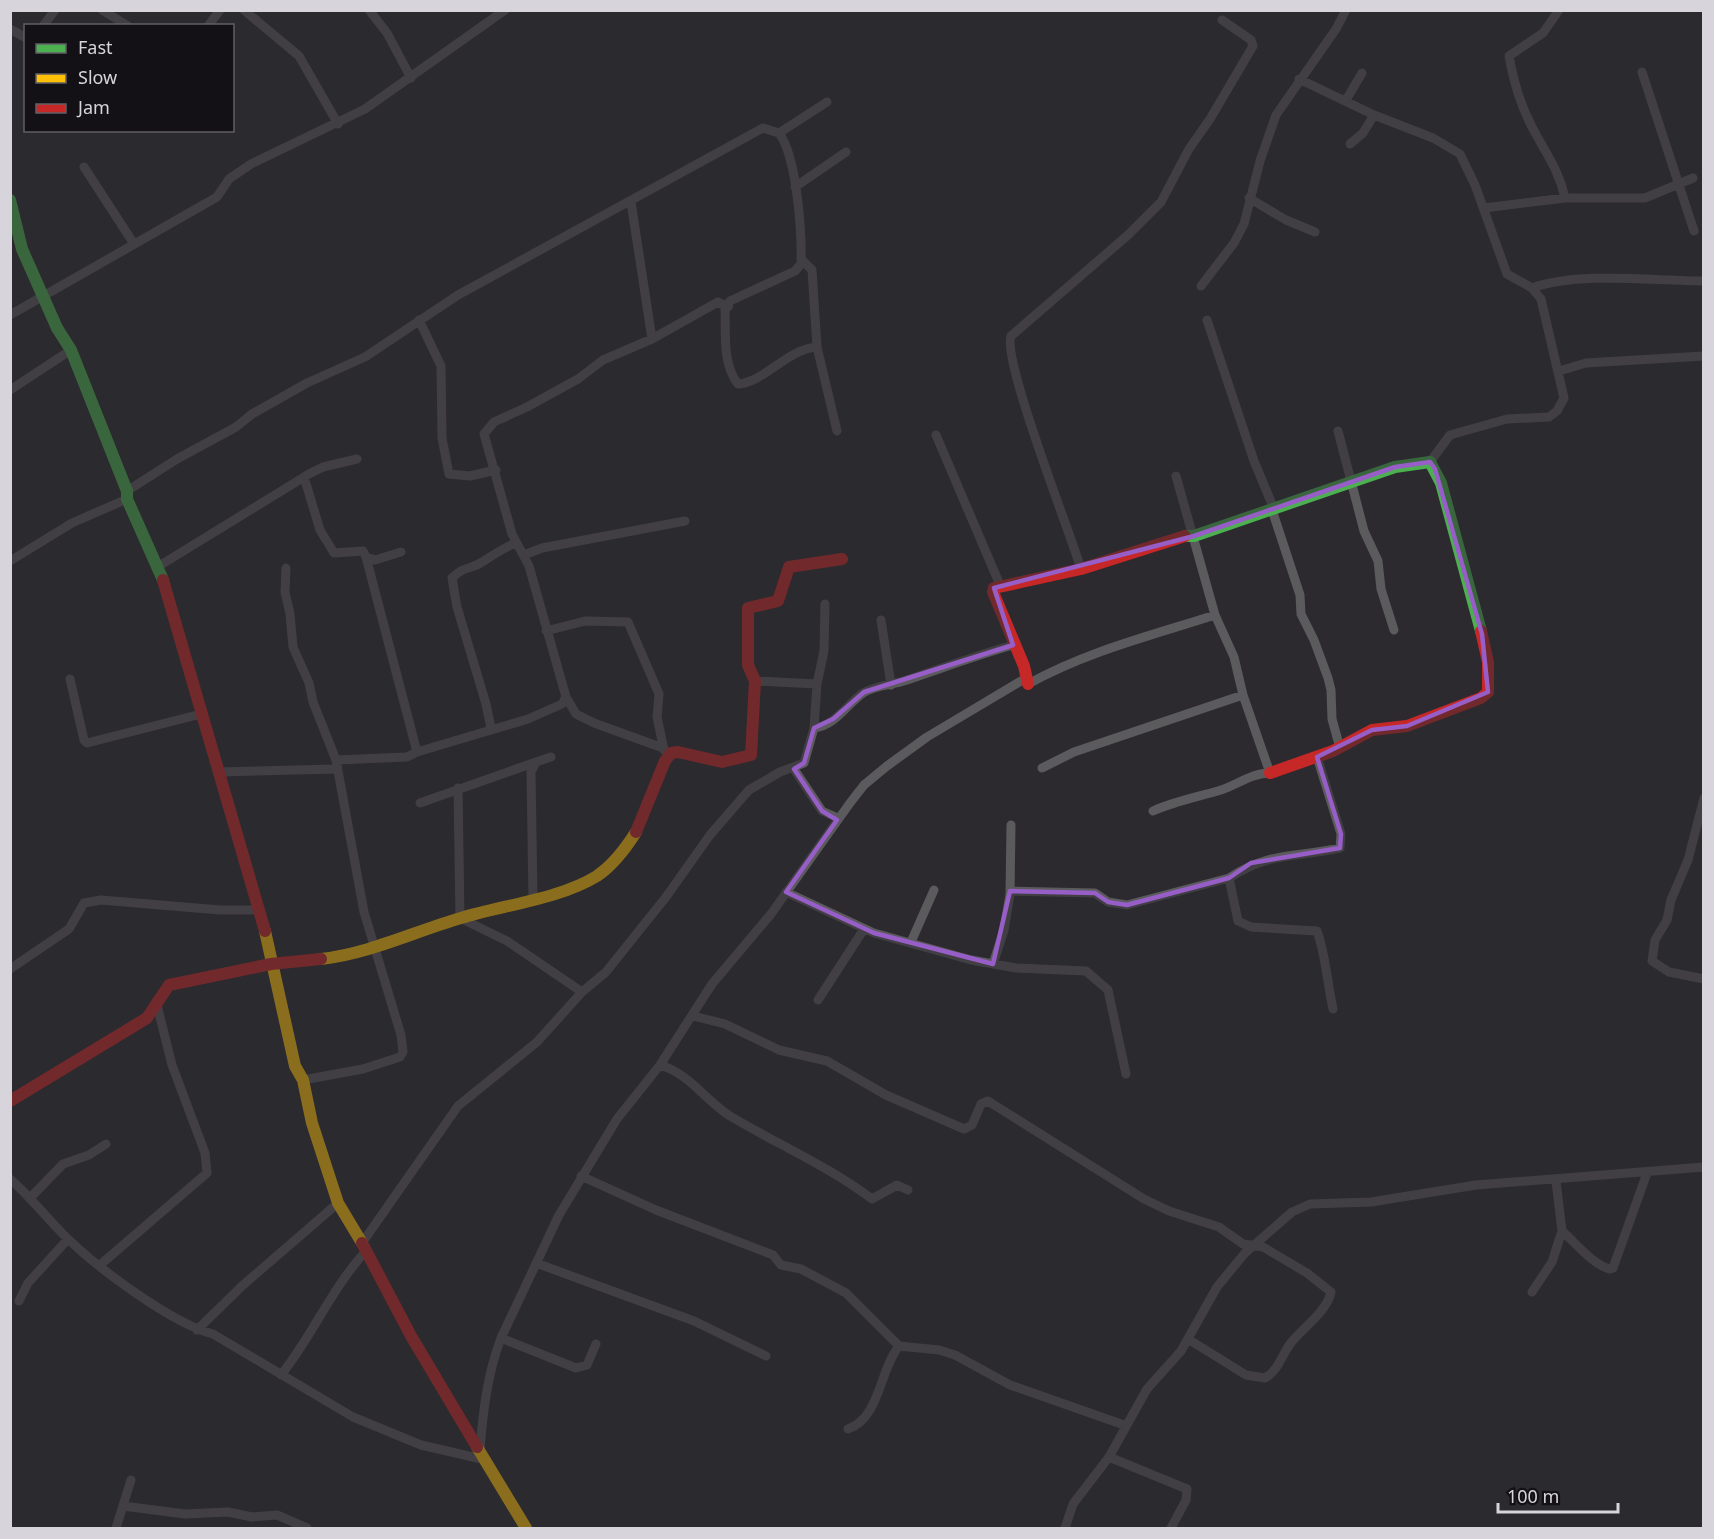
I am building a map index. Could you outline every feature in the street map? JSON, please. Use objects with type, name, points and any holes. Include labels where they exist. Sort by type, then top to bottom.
[{"type":"street","points":[[44,24],[55,10]]},
{"type":"street","points":[[102,10],[125,24]]},
{"type":"street","points":[[210,24],[220,10]]},
{"type":"street","points":[[244,10],[300,56],[338,124]]},
{"type":"street","points":[[369,10],[387,33],[411,78]]},
{"type":"street","points":[[10,315],[217,197],[229,178],[251,164],[314,132],[338,124],[411,78],[479,26],[505,10]]},
{"type":"street","points":[[1201,286],[1234,243],[1244,224],[1249,198],[1276,115],[1336,29],[1346,10]]},
{"type":"street","points":[[1559,10],[1543,33],[1509,56],[1514,80],[1531,124],[1560,175],[1565,198]]},
{"type":"street","points":[[1081,569],[1026,408],[1011,359],[1009,341],[1011,336],[1128,235],[1168,193],[1189,149],[1202,132],[1253,46],[1251,40],[1222,20]]},
{"type":"street","points":[[10,29],[24,37]]},
{"type":"street","points":[[1642,72],[1694,231]]},
{"type":"street","points":[[1346,100],[1362,73]]},
{"type":"street","points":[[1028,684],[1024,666],[993,592],[1000,585],[1081,569],[1183,536],[1194,536],[1395,467],[1430,462],[1450,435],[1507,419],[1549,417],[1557,411],[1564,398],[1541,299],[1532,288],[1507,274],[1466,162],[1460,154],[1433,138],[1374,114],[1299,79]]},
{"type":"street","points":[[779,133],[827,102]]},
{"type":"street","points":[[1350,144],[1363,133],[1374,114]]},
{"type":"street","points":[[10,561],[72,523],[127,495],[177,459],[236,427],[252,414],[307,383],[365,357],[458,295],[763,128],[779,133],[791,161],[801,259],[795,271],[730,302],[725,309],[726,346],[731,374],[738,384],[754,379],[803,349],[817,346]]},
{"type":"street","points":[[795,187],[846,152]]},
{"type":"street","points":[[84,166],[134,244]]},
{"type":"street","points":[[1484,208],[1565,198],[1645,198],[1693,178]]},
{"type":"street","points":[[1249,198],[1286,220],[1315,232]]},
{"type":"street","points":[[10,200],[22,249],[57,328],[71,350],[127,495],[159,566],[260,910],[295,1066],[303,1080],[312,1123],[338,1203],[365,1246],[411,1336],[526,1528]]},
{"type":"street","points":[[630,202],[652,339]]},
{"type":"street","points":[[801,259],[812,270],[817,346],[837,431]]},
{"type":"street","points":[[1532,288],[1545,284],[1623,278],[1704,280]]},
{"type":"street","points":[[728,307],[721,302],[712,304],[652,339],[603,360],[578,379],[494,422],[484,434],[515,543],[524,555],[566,697],[576,714],[666,752],[678,752],[722,762],[752,755],[755,681],[748,665],[747,609],[754,604],[765,605],[778,601],[789,567],[797,564],[820,565],[842,559]]},
{"type":"street","points":[[419,320],[441,366],[442,438],[449,474],[470,476],[496,470]]},
{"type":"street","points":[[1207,320],[1254,461],[1274,509],[1273,513],[1281,540],[1300,595],[1299,606],[1314,640],[1331,690],[1331,714],[1340,748]]},
{"type":"street","points":[[10,390],[71,350]]},
{"type":"street","points":[[1559,371],[1586,363],[1704,356]]},
{"type":"street","points":[[1338,431],[1353,483],[1353,497],[1364,531],[1378,561],[1381,589],[1394,630]]},
{"type":"street","points":[[936,435],[1000,585]]},
{"type":"street","points":[[159,566],[303,477],[323,467],[357,459]]},
{"type":"street","points":[[1153,811],[1188,798],[1222,790],[1261,773],[1270,773],[1317,757],[1340,748],[1372,729],[1407,726],[1481,698],[1488,692],[1488,662],[1482,634],[1441,483],[1430,462]]},
{"type":"street","points":[[1176,476],[1215,615],[1234,657],[1243,695],[1270,773]]},
{"type":"street","points":[[303,477],[320,530],[334,553],[356,550],[363,551],[366,557],[417,752]]},
{"type":"street","points":[[524,555],[542,548],[685,521]]},
{"type":"street","points":[[491,729],[486,704],[457,608],[452,578],[463,568],[476,566],[490,555],[515,543]]},
{"type":"street","points":[[366,557],[375,560],[401,552]]},
{"type":"street","points":[[286,568],[285,592],[290,614],[292,647],[309,683],[313,702],[336,765],[364,912],[401,1035],[403,1052],[400,1057],[363,1069],[303,1080]]},
{"type":"street","points":[[281,1376],[309,1336],[346,1273],[458,1106],[537,1042],[582,992],[606,972],[734,806],[749,790],[771,776],[804,764],[814,728],[817,684],[824,651],[825,604]]},
{"type":"street","points":[[1028,684],[1063,665],[1096,655],[1142,636],[1215,615]]},
{"type":"street","points":[[881,620],[891,685]]},
{"type":"street","points":[[10,1101],[147,1018],[156,1001],[169,985],[271,964],[354,956],[460,918],[576,887],[588,881],[623,852],[641,825],[666,752],[657,717],[659,694],[628,622],[585,621],[546,631]]},
{"type":"street","points":[[814,728],[822,727],[864,692],[891,685],[967,657],[1014,645]]},
{"type":"street","points":[[483,1455],[483,1405],[493,1359],[536,1263],[581,1176],[617,1119],[660,1065],[712,984],[744,949],[864,785],[919,743],[1026,678],[1028,684]]},
{"type":"street","points":[[70,679],[84,740],[87,743],[201,714]]},
{"type":"street","points":[[755,681],[817,684]]},
{"type":"street","points":[[1042,768],[1074,752],[1243,695]]},
{"type":"street","points":[[220,772],[407,758],[417,752],[552,709],[562,704],[566,697]]},
{"type":"street","points":[[420,803],[551,757]]},
{"type":"street","points":[[1010,891],[1095,893],[1108,902],[1128,904],[1165,897],[1229,878],[1251,863],[1294,853],[1340,848],[1341,834],[1317,757]]},
{"type":"street","points":[[533,899],[531,778],[536,762]]},
{"type":"street","points":[[794,769],[822,811],[838,818]]},
{"type":"street","points":[[458,788],[460,918]]},
{"type":"street","points":[[1704,798],[1688,860],[1671,900],[1667,920],[1655,940],[1652,961],[1669,972],[1704,979]]},
{"type":"street","points":[[993,964],[1004,930],[1010,891],[1011,825]]},
{"type":"street","points":[[1229,878],[1238,921],[1251,927],[1317,931],[1326,955],[1326,975],[1333,1009]]},
{"type":"street","points":[[911,942],[934,890]]},
{"type":"street","points":[[786,892],[864,929],[993,964],[1086,971],[1108,990],[1126,1074]]},
{"type":"street","points":[[10,969],[69,929],[84,903],[101,900],[220,910],[260,910]]},
{"type":"street","points":[[460,918],[507,941],[582,992]]},
{"type":"street","points":[[818,1000],[864,929]]},
{"type":"street","points":[[100,1265],[207,1173],[205,1153],[172,1065],[156,1001]]},
{"type":"street","points":[[693,1016],[725,1023],[779,1050],[827,1061],[886,1095],[964,1129],[972,1125],[981,1104],[988,1101],[1058,1143],[1135,1194],[1169,1211],[1219,1227],[1243,1244],[1253,1248],[1263,1247],[1326,1285],[1331,1292],[1326,1303],[1290,1344],[1275,1369],[1265,1378],[1246,1375],[1188,1339]]},
{"type":"street","points":[[660,1065],[695,1084],[730,1116],[852,1184],[872,1199],[897,1185],[908,1190]]},
{"type":"street","points":[[30,1198],[63,1164],[89,1155],[106,1144]]},
{"type":"street","points":[[1065,1528],[1073,1504],[1109,1457],[1124,1425],[1147,1389],[1174,1361],[1217,1287],[1245,1253],[1292,1212],[1310,1204],[1371,1202],[1476,1185],[1556,1181],[1704,1167]]},
{"type":"street","points":[[1562,1231],[1584,1249],[1594,1263],[1607,1269],[1613,1268],[1647,1173]]},
{"type":"street","points":[[581,1176],[656,1210],[773,1255],[781,1265],[801,1269],[846,1293],[899,1346],[939,1350],[955,1355],[1010,1385],[1124,1425]]},
{"type":"street","points":[[10,1179],[68,1239],[100,1265],[197,1330],[213,1335],[353,1417],[421,1445],[483,1455]]},
{"type":"street","points":[[1532,1292],[1552,1262],[1562,1231],[1556,1181]]},
{"type":"street","points":[[197,1330],[242,1286],[338,1203]]},
{"type":"street","points":[[19,1300],[28,1283],[68,1239]]},
{"type":"street","points":[[536,1263],[694,1321],[766,1356]]},
{"type":"street","points":[[501,1338],[576,1368],[587,1365],[596,1344]]},
{"type":"street","points":[[848,1429],[864,1420],[888,1363],[899,1346]]},
{"type":"street","points":[[1109,1457],[1187,1489],[1186,1500],[1171,1528]]},
{"type":"street","points":[[116,1528],[131,1480]]},
{"type":"street","points":[[123,1506],[185,1514],[228,1512],[252,1517],[277,1515],[307,1528]]},
{"type":"highlighted area","points":[[1430,462],[1435,469],[1482,634],[1488,692],[1407,726],[1372,730],[1317,757],[1341,834],[1340,848],[1251,863],[1229,878],[1127,905],[1108,902],[1095,893],[1010,891],[993,964],[874,933],[786,892],[837,820],[822,811],[794,769],[804,763],[814,728],[833,719],[864,692],[1013,645],[994,588],[1194,536],[1395,467]]},
{"type":"traffic: fast","points":[[10,200],[22,249],[57,328],[71,350],[127,491],[127,499],[163,580]]},
{"type":"traffic: fast","points":[[1185,536],[1194,536],[1395,467],[1430,462],[1441,483],[1481,631]]},
{"type":"traffic: slow","points":[[321,959],[392,942],[477,913],[531,901],[582,884],[603,872],[619,856],[636,832]]},
{"type":"traffic: slow","points":[[265,931],[295,1066],[303,1080],[312,1123],[338,1203],[362,1243]]},
{"type":"traffic: slow","points":[[477,1447],[526,1528]]},
{"type":"traffic: jam","points":[[1028,684],[1024,666],[993,592],[994,588],[1081,569],[1185,536]]},
{"type":"traffic: jam","points":[[636,832],[665,761],[671,753],[678,752],[722,762],[751,755],[755,681],[748,665],[748,608],[778,601],[789,567],[842,559]]},
{"type":"traffic: jam","points":[[163,580],[265,931]]},
{"type":"traffic: jam","points":[[1270,773],[1333,751],[1372,730],[1407,726],[1481,698],[1488,692],[1488,662],[1481,631]]},
{"type":"traffic: jam","points":[[10,1101],[147,1018],[169,985],[271,964],[321,959]]},
{"type":"traffic: jam","points":[[362,1243],[411,1336],[477,1447]]}]
